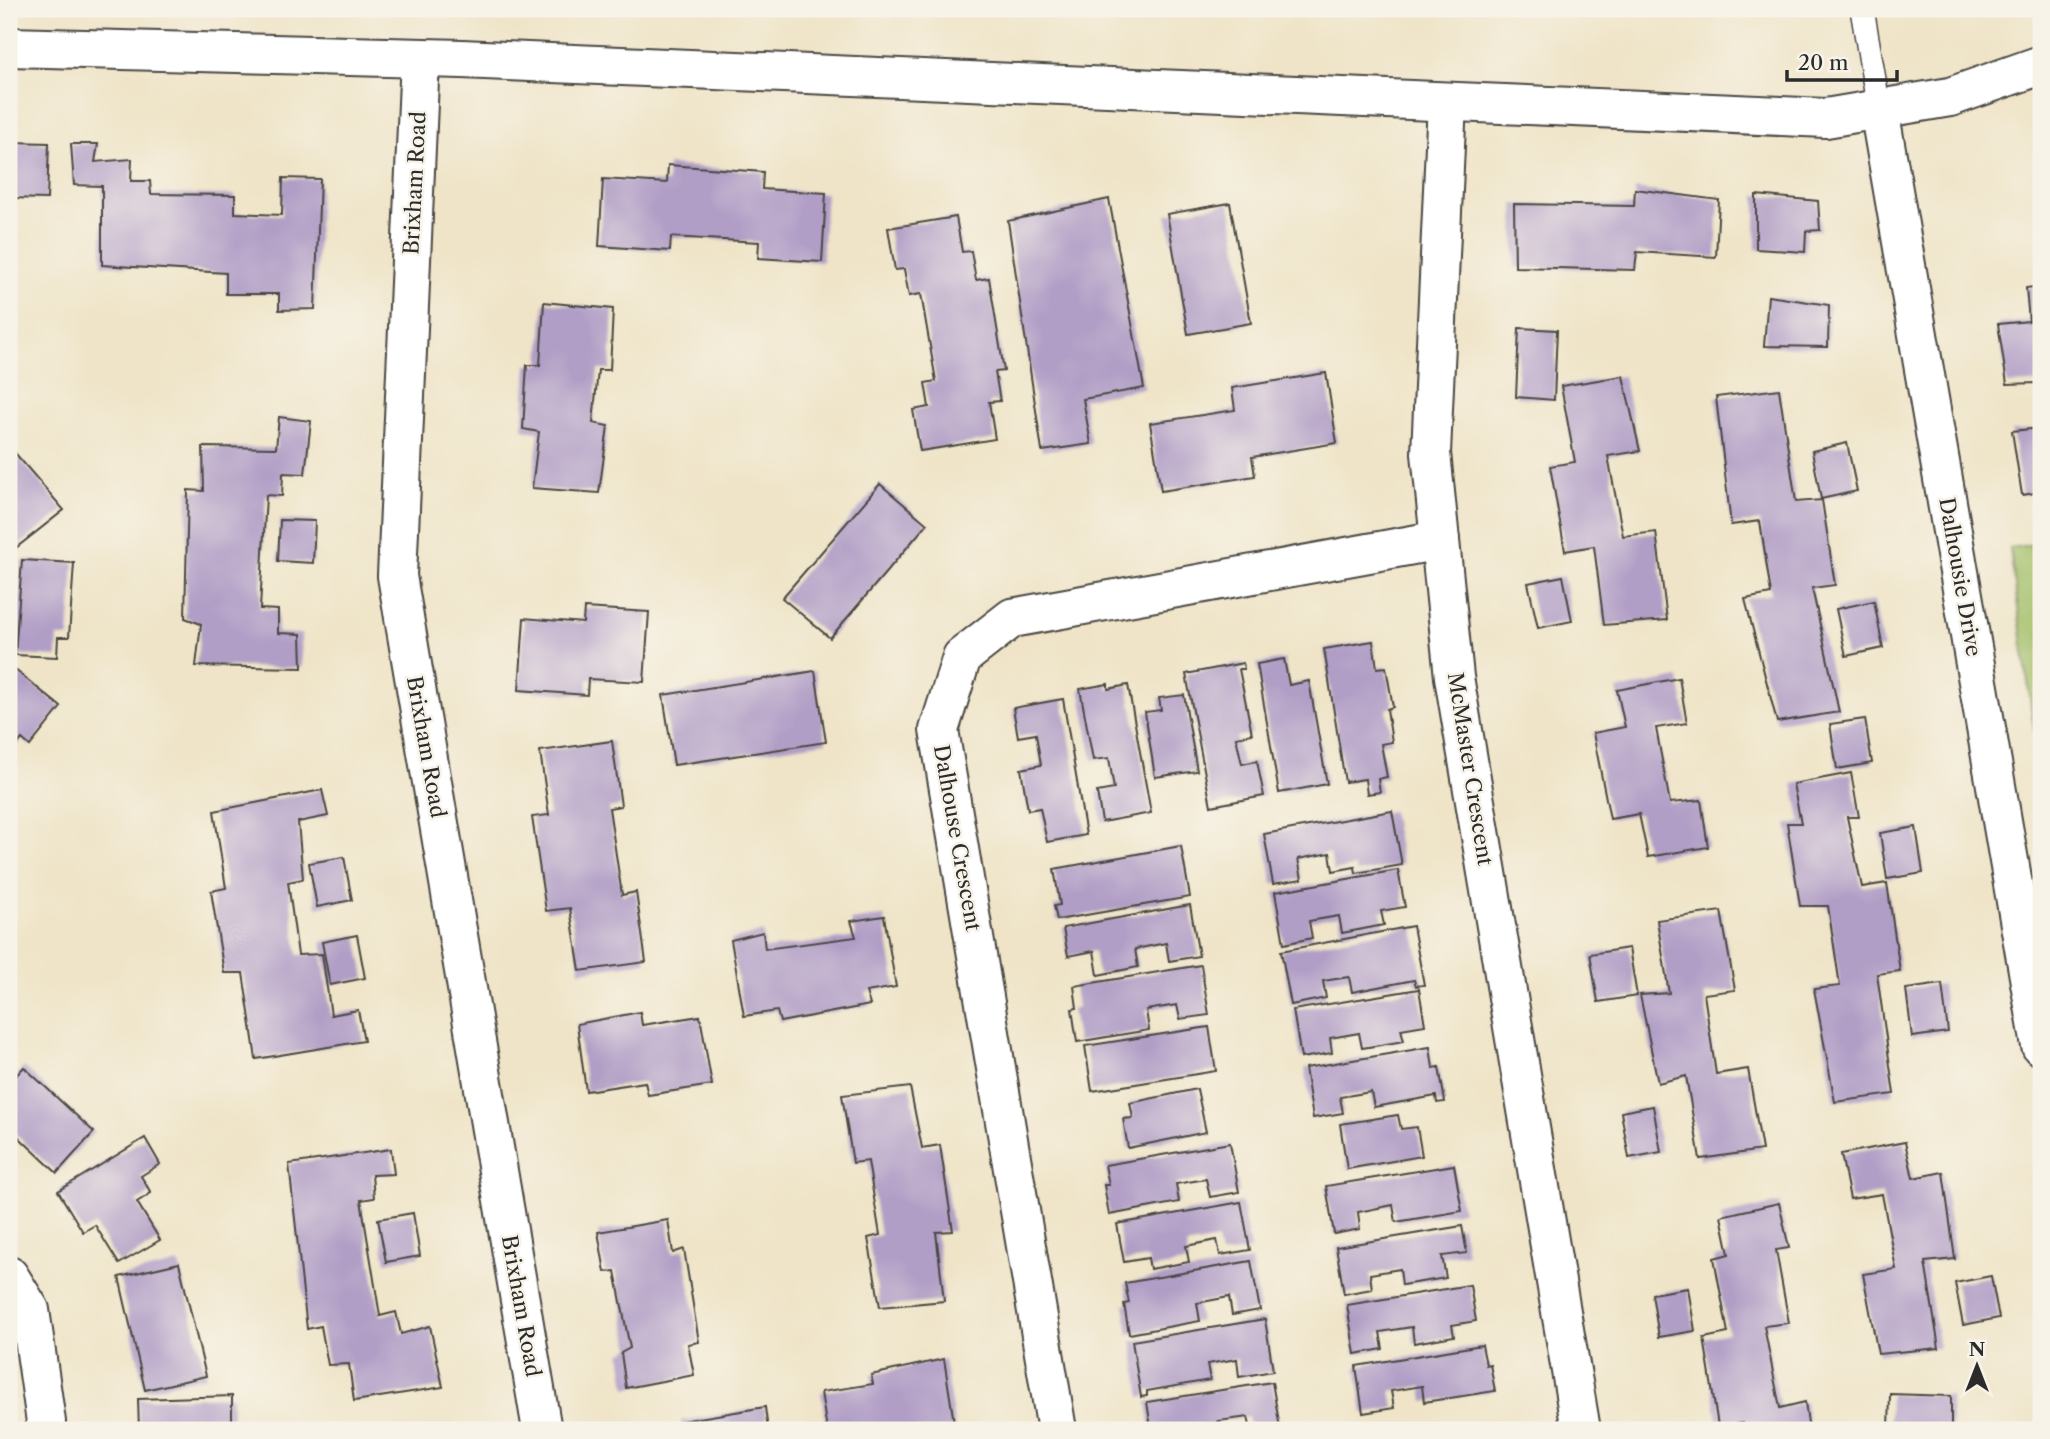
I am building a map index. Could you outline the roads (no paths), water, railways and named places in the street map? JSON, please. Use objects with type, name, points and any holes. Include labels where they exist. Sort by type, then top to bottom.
[{"type":"street","points":[[9,47],[420,58],[1826,118],[1950,97],[2041,65]]},
{"type":"street","name":"Brixham Road","points":[[420,58],[397,576],[542,1430]]},
{"type":"street","name":"McMaster Crescent","points":[[1447,102],[1431,453],[1454,677],[1581,1430]]},
{"type":"street","name":"Dalhousie Drive","points":[[1880,109],[2041,1046]]},
{"type":"street","name":"Dalhouse Crescent","points":[[1057,1430],[939,730],[962,657],[1012,618],[1440,540]]},
{"type":"street","points":[[9,1276],[30,1310],[46,1422],[44,1430]]},
{"type":"lane","points":[[1863,9],[1880,109]]}]
